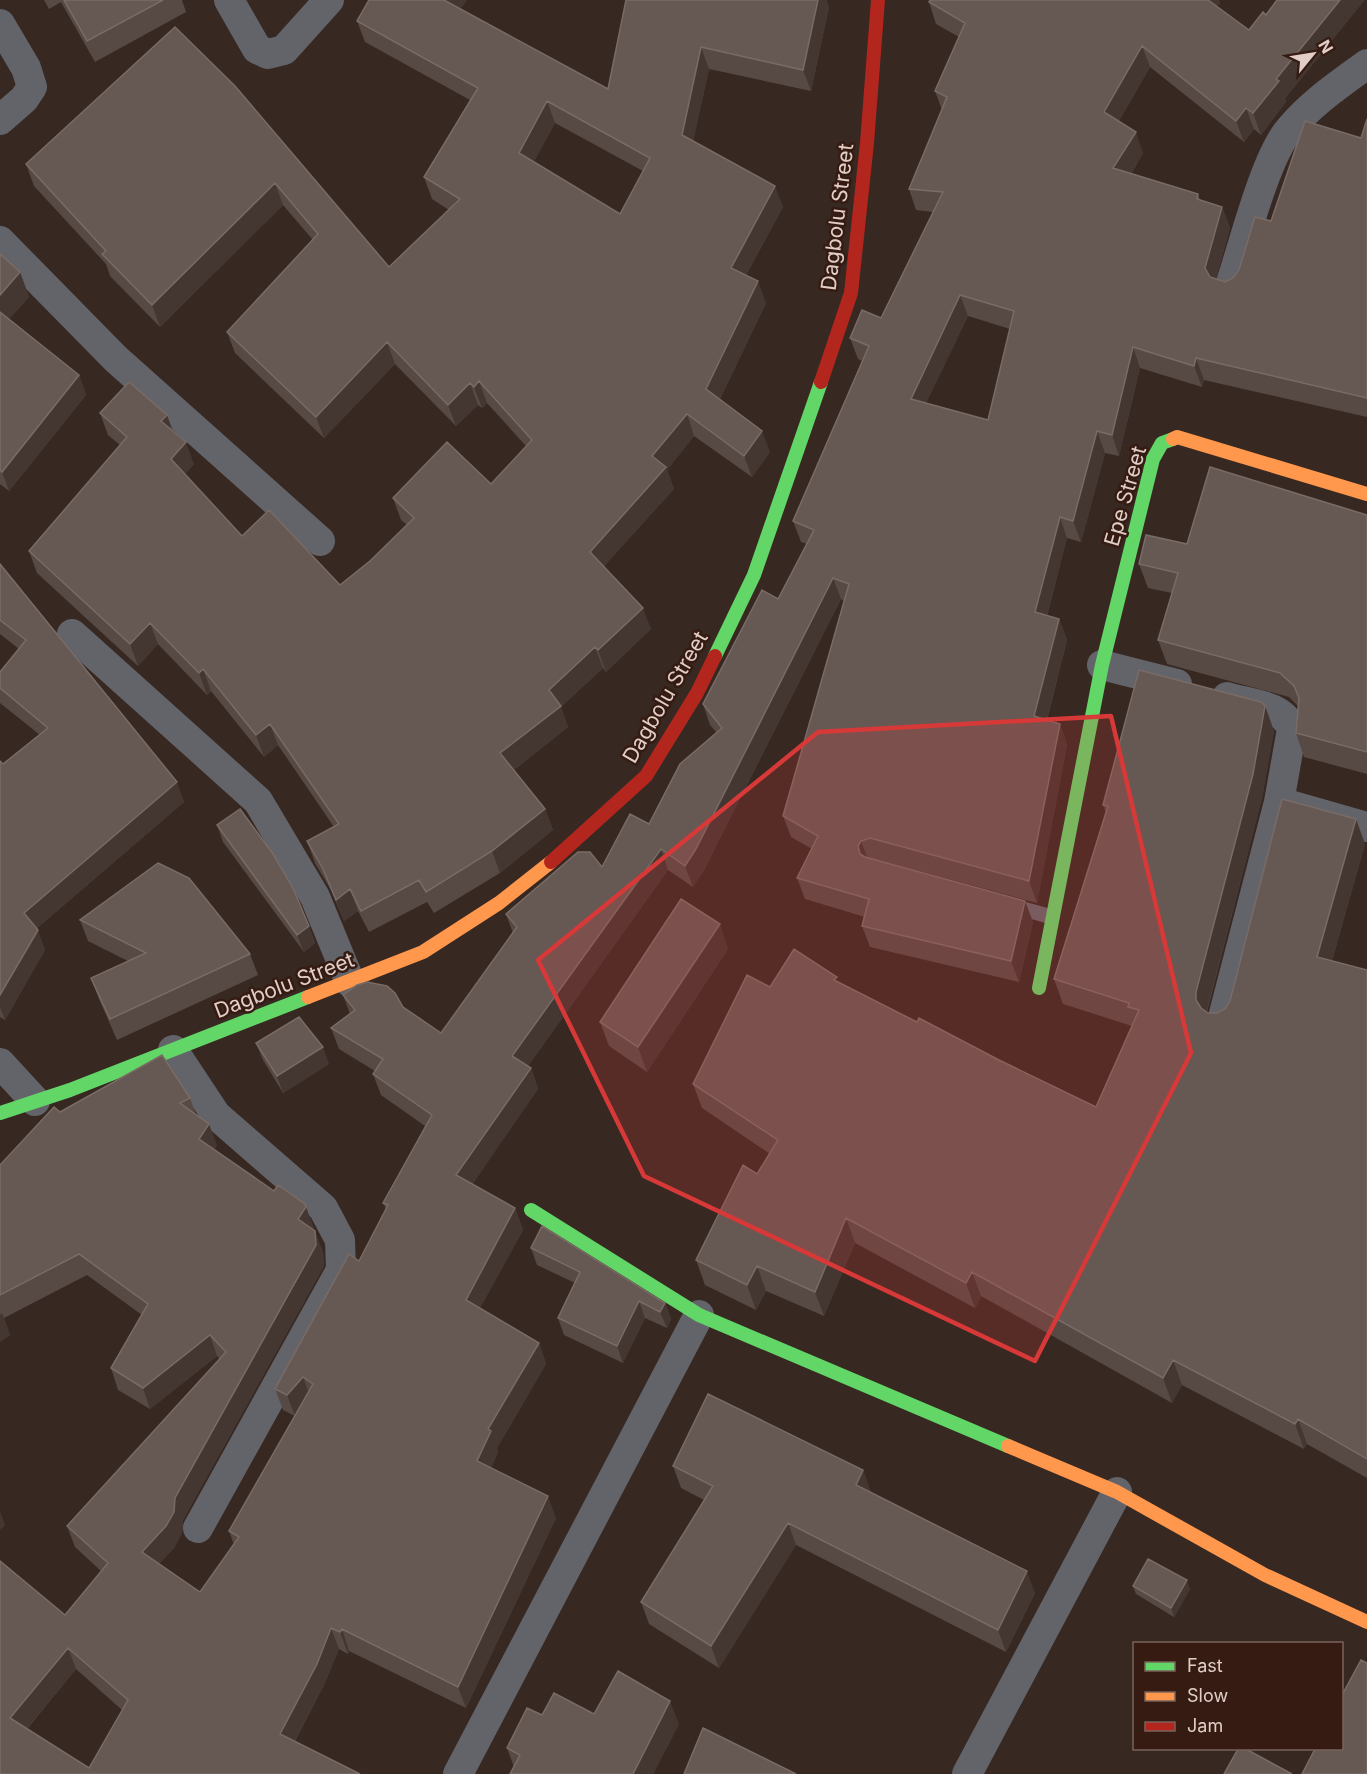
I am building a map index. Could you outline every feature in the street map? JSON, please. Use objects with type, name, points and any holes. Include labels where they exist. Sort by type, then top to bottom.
[{"type":"street","points":[[229,0],[257,49],[268,54],[284,50],[328,0]]},
{"type":"street","name":"Dagbolu Street","points":[[0,1113],[173,1050],[423,952],[499,903],[575,843],[646,776],[697,693],[758,564],[786,489],[850,293],[867,143],[877,0]]},
{"type":"street","points":[[0,24],[26,69],[32,87],[24,99],[0,120]]},
{"type":"street","points":[[1230,286],[1275,152],[1287,131],[1310,107],[1367,64]]},
{"type":"street","points":[[0,241],[116,359],[320,541]]},
{"type":"street","name":"Epe Street","points":[[1102,664],[1153,459],[1162,443],[1177,437],[1367,494]]},
{"type":"street","points":[[72,634],[258,801],[315,897],[350,982]]},
{"type":"street","points":[[1039,988],[1102,664],[1278,711],[1287,718],[1292,729],[1279,802],[1222,1021]]},
{"type":"street","points":[[1279,802],[1367,827]]},
{"type":"street","points":[[173,1050],[216,1115],[323,1208],[340,1240],[341,1270],[198,1528]]},
{"type":"street","points":[[0,1063],[34,1101]]},
{"type":"street","points":[[531,1210],[699,1315],[1117,1492],[1264,1575],[1367,1622]]},
{"type":"street","points":[[458,1774],[699,1315]]},
{"type":"street","points":[[967,1774],[1117,1492]]},
{"type":"lane","points":[[997,902],[1052,917]]},
{"type":"highlighted area","points":[[1111,716],[1191,1053],[1035,1361],[644,1176],[538,960],[818,732]]},
{"type":"building","points":[[64,0],[163,0],[87,41]]},
{"type":"building","points":[[369,0],[444,0],[608,89],[626,0],[818,0],[803,70],[701,47],[682,135],[775,186],[731,268],[758,281],[706,389],[762,431],[744,456],[687,414],[652,456],[666,467],[590,552],[643,608],[598,650],[595,647],[549,690],[561,706],[500,753],[545,809],[492,851],[426,892],[419,880],[361,911],[350,889],[336,900],[323,869],[307,841],[339,824],[270,724],[256,735],[203,669],[199,673],[150,623],[130,644],[29,551],[127,437],[100,413],[129,382],[167,415],[161,421],[186,442],[171,459],[242,536],[269,510],[340,585],[370,561],[414,518],[393,498],[447,442],[491,484],[532,440],[479,381],[474,387],[470,383],[448,405],[387,342],[316,417],[227,332],[318,234],[275,183],[152,305],[102,254],[106,251],[26,164],[175,27],[235,86],[389,267],[460,199],[424,177],[478,88],[357,21]],"holes":[[[547,101],[650,158],[620,214],[519,153]]]},
{"type":"building","points":[[930,0],[1208,0],[1249,30],[1263,12],[1266,15],[1277,0],[1340,0],[1276,79],[1279,81],[1253,113],[1246,108],[1236,121],[1142,46],[1104,112],[1136,132],[1113,168],[1198,194],[1197,199],[1222,207],[1205,268],[1210,277],[1225,282],[1233,278],[1239,270],[1255,217],[1271,221],[1305,121],[1361,138],[1367,119],[1367,398],[1196,358],[1194,366],[1133,347],[1112,435],[1097,431],[1073,521],[1060,517],[1035,612],[1059,619],[1034,716],[1060,724],[1029,881],[870,838],[861,841],[858,846],[860,854],[865,857],[1025,901],[1011,961],[862,926],[869,899],[797,878],[818,836],[783,816],[849,584],[833,578],[696,849],[685,866],[661,849],[512,1056],[531,1068],[456,1175],[515,1208],[466,1300],[539,1343],[488,1429],[491,1431],[477,1461],[548,1496],[458,1687],[342,1629],[340,1632],[331,1628],[317,1664],[280,1734],[360,1774],[0,1774],[0,1561],[65,1615],[108,1563],[67,1526],[226,1352],[210,1335],[143,1388],[111,1368],[148,1304],[79,1254],[0,1295],[0,1165],[54,1107],[60,1112],[162,1055],[190,1098],[180,1103],[209,1124],[199,1139],[274,1191],[278,1185],[305,1204],[306,1207],[298,1219],[315,1231],[316,1245],[175,1498],[174,1512],[166,1526],[142,1552],[200,1592],[239,1537],[229,1531],[313,1384],[303,1377],[287,1395],[275,1389],[349,1254],[359,1261],[388,1205],[383,1203],[432,1115],[373,1074],[383,1059],[331,1028],[355,1010],[343,995],[357,985],[367,982],[387,986],[395,993],[403,1007],[441,1033],[517,927],[506,914],[578,852],[590,852],[602,867],[630,814],[649,824],[680,764],[722,728],[703,704],[762,590],[778,599],[814,530],[793,521],[869,346],[850,338],[862,310],[881,318],[943,192],[909,189],[947,97],[935,91],[965,23],[929,2]],"holes":[[[960,295],[1014,311],[988,420],[911,399]],[[68,1648],[128,1700],[89,1768],[10,1718]]]},
{"type":"building","points":[[0,254],[20,272],[0,295]]},
{"type":"building","points":[[0,312],[79,375],[2,472],[0,470]]},
{"type":"building","points":[[1210,467],[1367,515],[1367,752],[1296,733],[1299,698],[1294,686],[1280,673],[1158,640],[1178,573],[1139,564],[1146,535],[1187,544]]},
{"type":"building","points":[[0,564],[177,782],[24,913],[38,930],[0,995],[0,761],[3,764],[48,728],[0,688],[0,672],[26,640],[0,620]]},
{"type":"building","points":[[1139,670],[1261,702],[1265,706],[1253,774],[1196,992],[1196,1000],[1208,1013],[1217,1013],[1225,1009],[1230,1001],[1282,799],[1356,819],[1317,957],[1367,970],[1367,1459],[1298,1419],[1295,1424],[1173,1360],[1163,1378],[972,1272],[966,1283],[846,1218],[815,1292],[757,1266],[747,1285],[696,1260],[743,1165],[757,1174],[778,1140],[693,1084],[747,975],[770,987],[794,949],[837,977],[834,980],[917,1022],[919,1018],[1096,1107],[1139,1010],[1128,1007],[1129,1003],[1054,979],[1108,806],[1103,805]]},
{"type":"building","points":[[240,809],[273,854],[293,888],[309,926],[297,935],[217,825]]},
{"type":"building","points":[[158,863],[189,878],[250,954],[110,1019],[91,978],[146,953],[80,920]]},
{"type":"building","points":[[681,899],[720,924],[638,1047],[600,1022]]},
{"type":"building","points":[[299,1017],[323,1047],[277,1076],[256,1043]]},
{"type":"building","points":[[542,1226],[665,1303],[660,1312],[639,1301],[617,1346],[558,1318],[580,1272],[531,1248]]},
{"type":"building","points":[[708,1394],[863,1470],[856,1485],[1027,1571],[998,1630],[788,1523],[711,1646],[641,1602],[713,1486],[673,1466]]},
{"type":"building","points":[[1148,1559],[1187,1580],[1171,1608],[1133,1586]]},
{"type":"building","points":[[1361,1660],[1367,1663],[1367,1774],[1302,1774],[1314,1750],[1343,1750],[1343,1693]]},
{"type":"building","points":[[618,1671],[670,1701],[633,1774],[510,1774],[520,1755],[507,1748],[527,1708],[542,1715],[554,1693],[594,1714]]},
{"type":"building","points":[[703,1728],[796,1774],[684,1774]]},
{"type":"building","points":[[1237,1750],[1248,1750],[1292,1774],[1224,1774]]},
{"type":"traffic: fast","points":[[715,656],[754,575],[821,382]]},
{"type":"traffic: fast","points":[[1039,988],[1102,665],[1153,459],[1162,443],[1173,439]]},
{"type":"traffic: fast","points":[[0,1113],[70,1090],[308,997]]},
{"type":"traffic: fast","points":[[531,1210],[699,1315],[1008,1446]]},
{"type":"traffic: slow","points":[[1173,439],[1177,437],[1367,494]]},
{"type":"traffic: slow","points":[[308,997],[423,952],[499,903],[551,862]]},
{"type":"traffic: slow","points":[[1008,1446],[1117,1492],[1265,1575],[1367,1622]]},
{"type":"traffic: jam","points":[[821,382],[851,293],[867,143],[878,0]]},
{"type":"traffic: jam","points":[[551,862],[646,776],[697,693],[715,656]]}]
